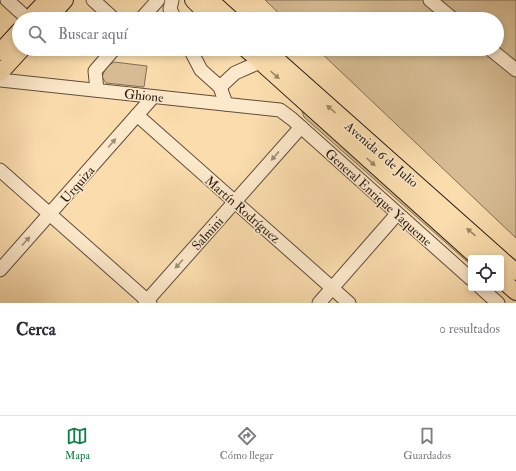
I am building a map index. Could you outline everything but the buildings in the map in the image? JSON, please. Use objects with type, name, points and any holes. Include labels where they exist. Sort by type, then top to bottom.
[{"type":"main road","points":[[36,12],[47,0]]},
{"type":"main road","points":[[55,12],[66,0]]},
{"type":"main road","points":[[193,0],[205,12]]},
{"type":"main road","points":[[210,0],[223,12]]},
{"type":"main road","points":[[0,52],[12,39]]},
{"type":"main road","points":[[0,73],[16,56]]},
{"type":"main road","name":"Avenida 6 de Julio","points":[[263,56],[475,255]]},
{"type":"main road","name":"Avenida 6 de Julio","points":[[263,56],[497,255]]},
{"type":"main road","name":"Avenida 6 de Julio","points":[[504,261],[516,272]]},
{"type":"main road","points":[[504,282],[516,292]]},
{"type":"street","points":[[7,0],[21,12]]},
{"type":"street","points":[[93,0],[106,12]]},
{"type":"street","points":[[147,12],[158,0]]},
{"type":"street","points":[[172,0],[170,9],[172,12]]},
{"type":"street","points":[[430,0],[445,12]]},
{"type":"street","points":[[97,90],[95,71],[108,56]]},
{"type":"street","points":[[194,56],[201,70],[220,88],[226,104]]},
{"type":"street","points":[[220,88],[234,73],[260,56]]},
{"type":"street","points":[[499,56],[516,70]]},
{"type":"street","name":"Ghione","points":[[0,80],[153,97],[274,108],[286,115]]},
{"type":"street","name":"Urquiza","points":[[0,270],[153,97]]},
{"type":"street","name":"Martín Rodríguez","points":[[137,115],[349,303]]},
{"type":"street","name":"General Enrique Yaqueme","points":[[286,115],[468,276]]},
{"type":"street","name":"Salmini","points":[[147,302],[301,127]]},
{"type":"street","points":[[0,170],[147,302]]},
{"type":"street","points":[[319,303],[397,214]]},
{"type":"street","points":[[484,291],[495,302]]},
{"type":"shaded area","points":[[265,0],[516,0],[516,238],[324,56],[504,56],[504,12],[278,12]]},
{"type":"shaded area","points":[[114,62],[147,66],[144,87],[106,83],[102,77],[106,67]]},
{"type":"shaded area","points":[[302,111],[468,257],[468,262],[304,117]]}]
